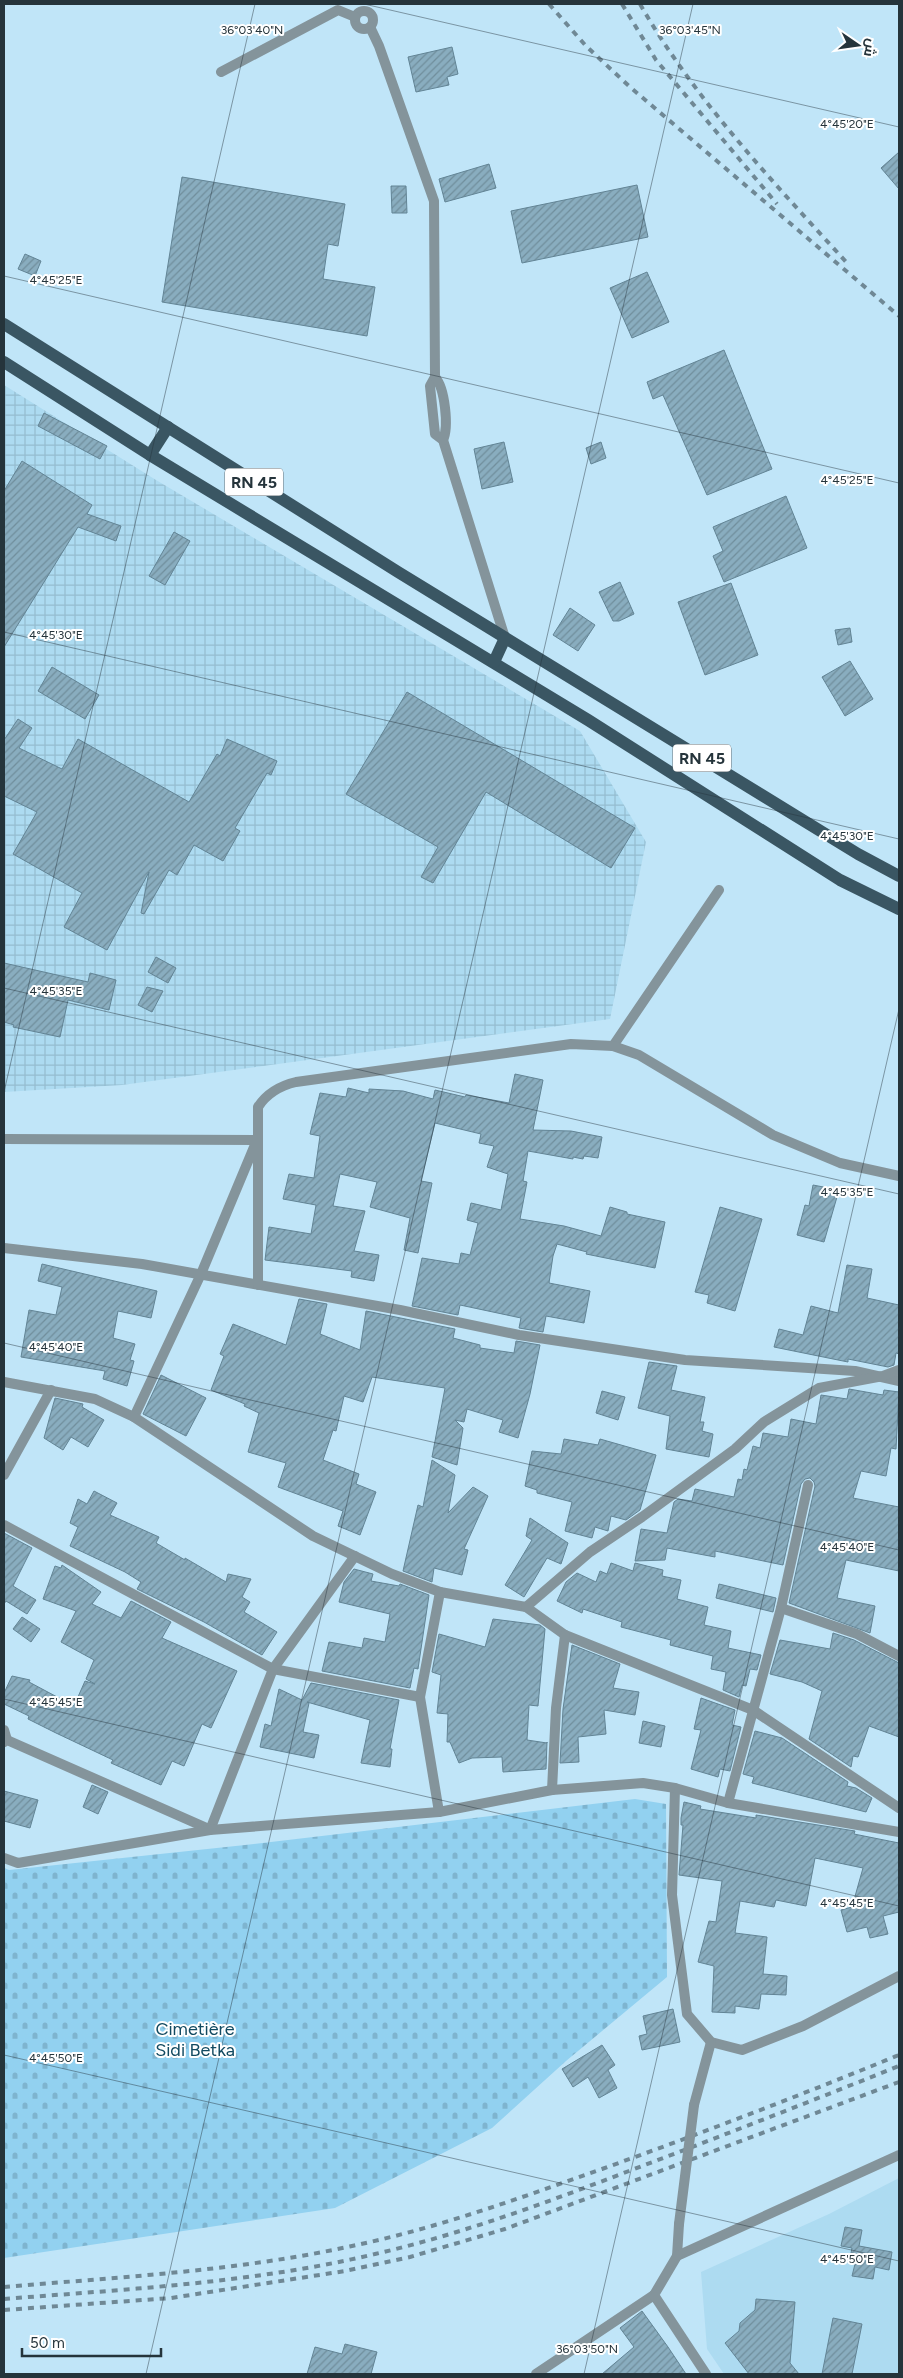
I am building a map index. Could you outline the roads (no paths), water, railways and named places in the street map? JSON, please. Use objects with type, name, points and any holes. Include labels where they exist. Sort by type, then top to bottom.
[{"type":"main road","name":"RN 45","points":[[4,324],[505,638],[858,854],[899,876]]},
{"type":"main road","name":"RN 45","points":[[4,362],[150,454],[588,720],[840,880],[899,909]]},
{"type":"main road","points":[[150,454],[168,427]]},
{"type":"main road","points":[[494,662],[505,638]]},
{"type":"street","points":[[221,72],[338,10],[355,17],[355,23],[359,28],[370,27],[379,46],[434,201],[435,377],[441,384],[447,432],[443,440],[505,638]]},
{"type":"street","points":[[613,1046],[720,890]]},
{"type":"street","points":[[258,1286],[258,1107],[264,1098],[274,1090],[296,1082],[571,1044],[613,1046],[639,1055],[773,1135],[840,1163],[899,1176]]},
{"type":"street","points":[[4,1139],[257,1140]]},
{"type":"street","points":[[134,1417],[201,1274],[257,1140]]},
{"type":"street","points":[[4,1248],[142,1264],[400,1310],[519,1335],[675,1358],[855,1371],[899,1381]]},
{"type":"street","points":[[526,1607],[590,1552],[642,1517],[735,1449],[764,1422],[819,1388],[882,1376],[899,1370]]},
{"type":"street","points":[[4,1382],[95,1399],[134,1417],[313,1536],[392,1574],[440,1592],[526,1607],[565,1635],[752,1710],[899,1808]]},
{"type":"street","points":[[4,1475],[51,1390]]},
{"type":"street","points":[[728,1803],[781,1608],[808,1485]]},
{"type":"street","points":[[4,1525],[273,1669],[420,1697]]},
{"type":"street","points":[[210,1830],[273,1669],[355,1556]]},
{"type":"street","points":[[440,1592],[420,1697],[440,1812]]},
{"type":"street","points":[[781,1608],[857,1634],[899,1656]]},
{"type":"street","points":[[552,1790],[556,1708],[565,1635]]},
{"type":"street","points":[[5,1737],[210,1830]]},
{"type":"street","points":[[4,1858],[18,1863],[210,1830],[440,1812],[552,1790],[643,1783],[675,1788],[728,1803],[899,1832]]},
{"type":"street","points":[[675,1788],[672,1895],[687,2014],[711,2042],[742,2050],[804,2026],[899,1976]]},
{"type":"street","points":[[536,2374],[654,2295],[677,2256],[679,2224],[694,2106],[711,2042]]},
{"type":"street","points":[[677,2256],[899,2155]]},
{"type":"street","points":[[654,2295],[706,2374]]},
{"type":"railway","points":[[549,4],[586,46],[630,87],[899,316]]},
{"type":"railway","points":[[622,4],[656,60],[777,204]]},
{"type":"railway","points":[[640,4],[685,74],[710,107],[764,171],[848,264]]},
{"type":"railway","points":[[4,2287],[266,2262],[384,2239],[478,2212],[602,2169],[751,2114],[899,2055]]},
{"type":"railway","points":[[4,2299],[191,2284],[283,2272],[329,2264],[407,2246],[503,2217],[566,2195],[899,2066]]},
{"type":"railway","points":[[4,2310],[171,2298],[345,2271],[410,2257],[505,2229],[899,2082]]},
{"type":"park label","name":"Cimetière Sidi Betka","points":[[195,2039]]}]
